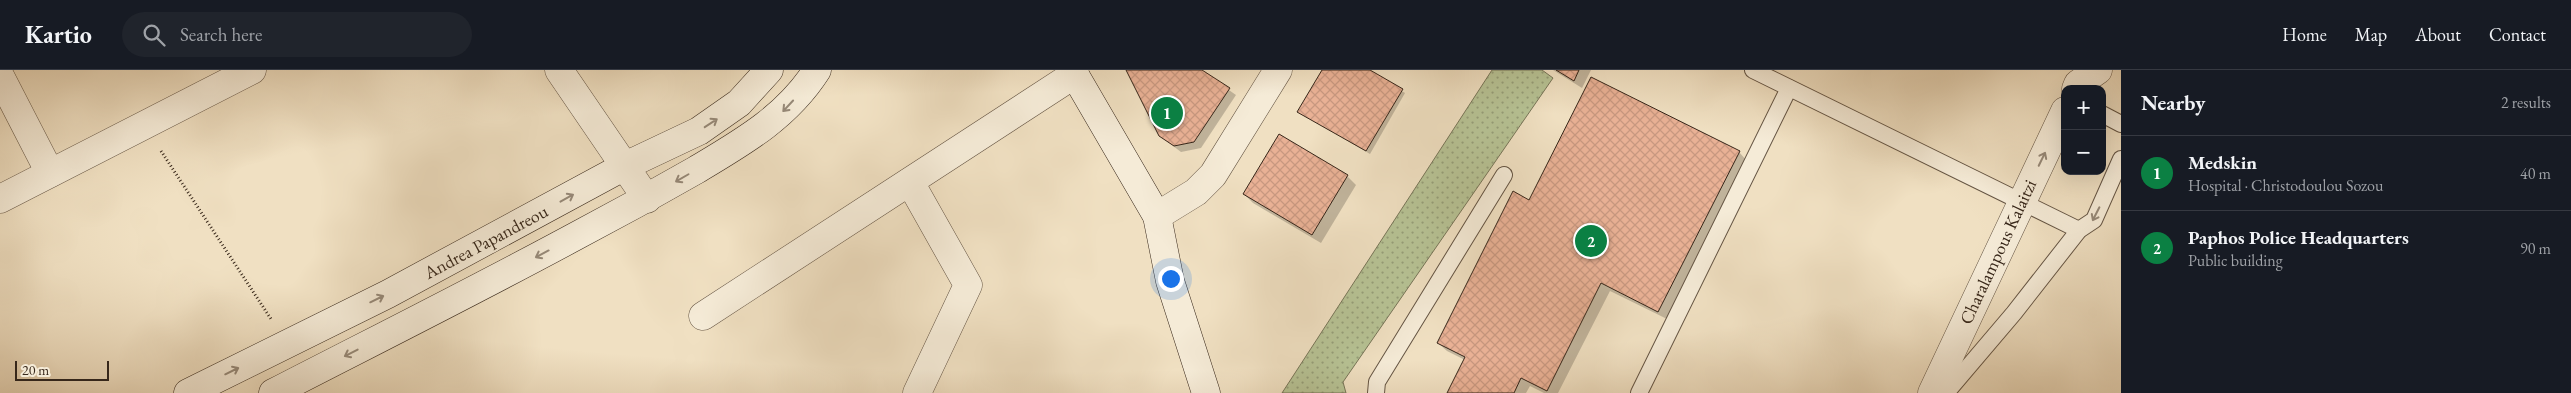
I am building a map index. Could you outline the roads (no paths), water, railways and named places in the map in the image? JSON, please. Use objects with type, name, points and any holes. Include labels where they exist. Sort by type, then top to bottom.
[{"type":"street","points":[[0,199],[252,70]]},
{"type":"street","points":[[559,70],[647,199]]},
{"type":"street","name":"Andrea Papandreou","points":[[188,393],[485,243],[625,166],[699,131],[739,103],[769,70]]},
{"type":"street","name":"Andrea Papandreou","points":[[273,393],[647,199],[754,136],[785,110],[806,87],[817,70]]},
{"type":"street","points":[[1157,216],[1196,192],[1213,175],[1278,70]]},
{"type":"street","points":[[2078,85],[2098,70]]},
{"type":"street","points":[[703,316],[910,182],[1074,72],[1157,216],[1170,281],[1206,393]]},
{"type":"street","points":[[0,76],[50,173]]},
{"type":"street","name":"Charalampous Kalaitzi","points":[[1932,393],[2061,119]]},
{"type":"street","points":[[910,182],[968,285],[917,393]]},
{"type":"lane","points":[[1753,70],[2079,230]]},
{"type":"lane","points":[[1639,393],[1789,88]]},
{"type":"lane","points":[[2106,116],[2121,124]]},
{"type":"lane","points":[[1946,393],[2014,313],[2079,230],[2094,220],[2121,159]]},
{"type":"lane","points":[[1376,393],[1377,382],[1504,175]]},
{"type":"place","name":"Medskin","points":[[1167,113]]},
{"type":"place","name":"Paphos Police Headquarters","points":[[1591,241]]}]
